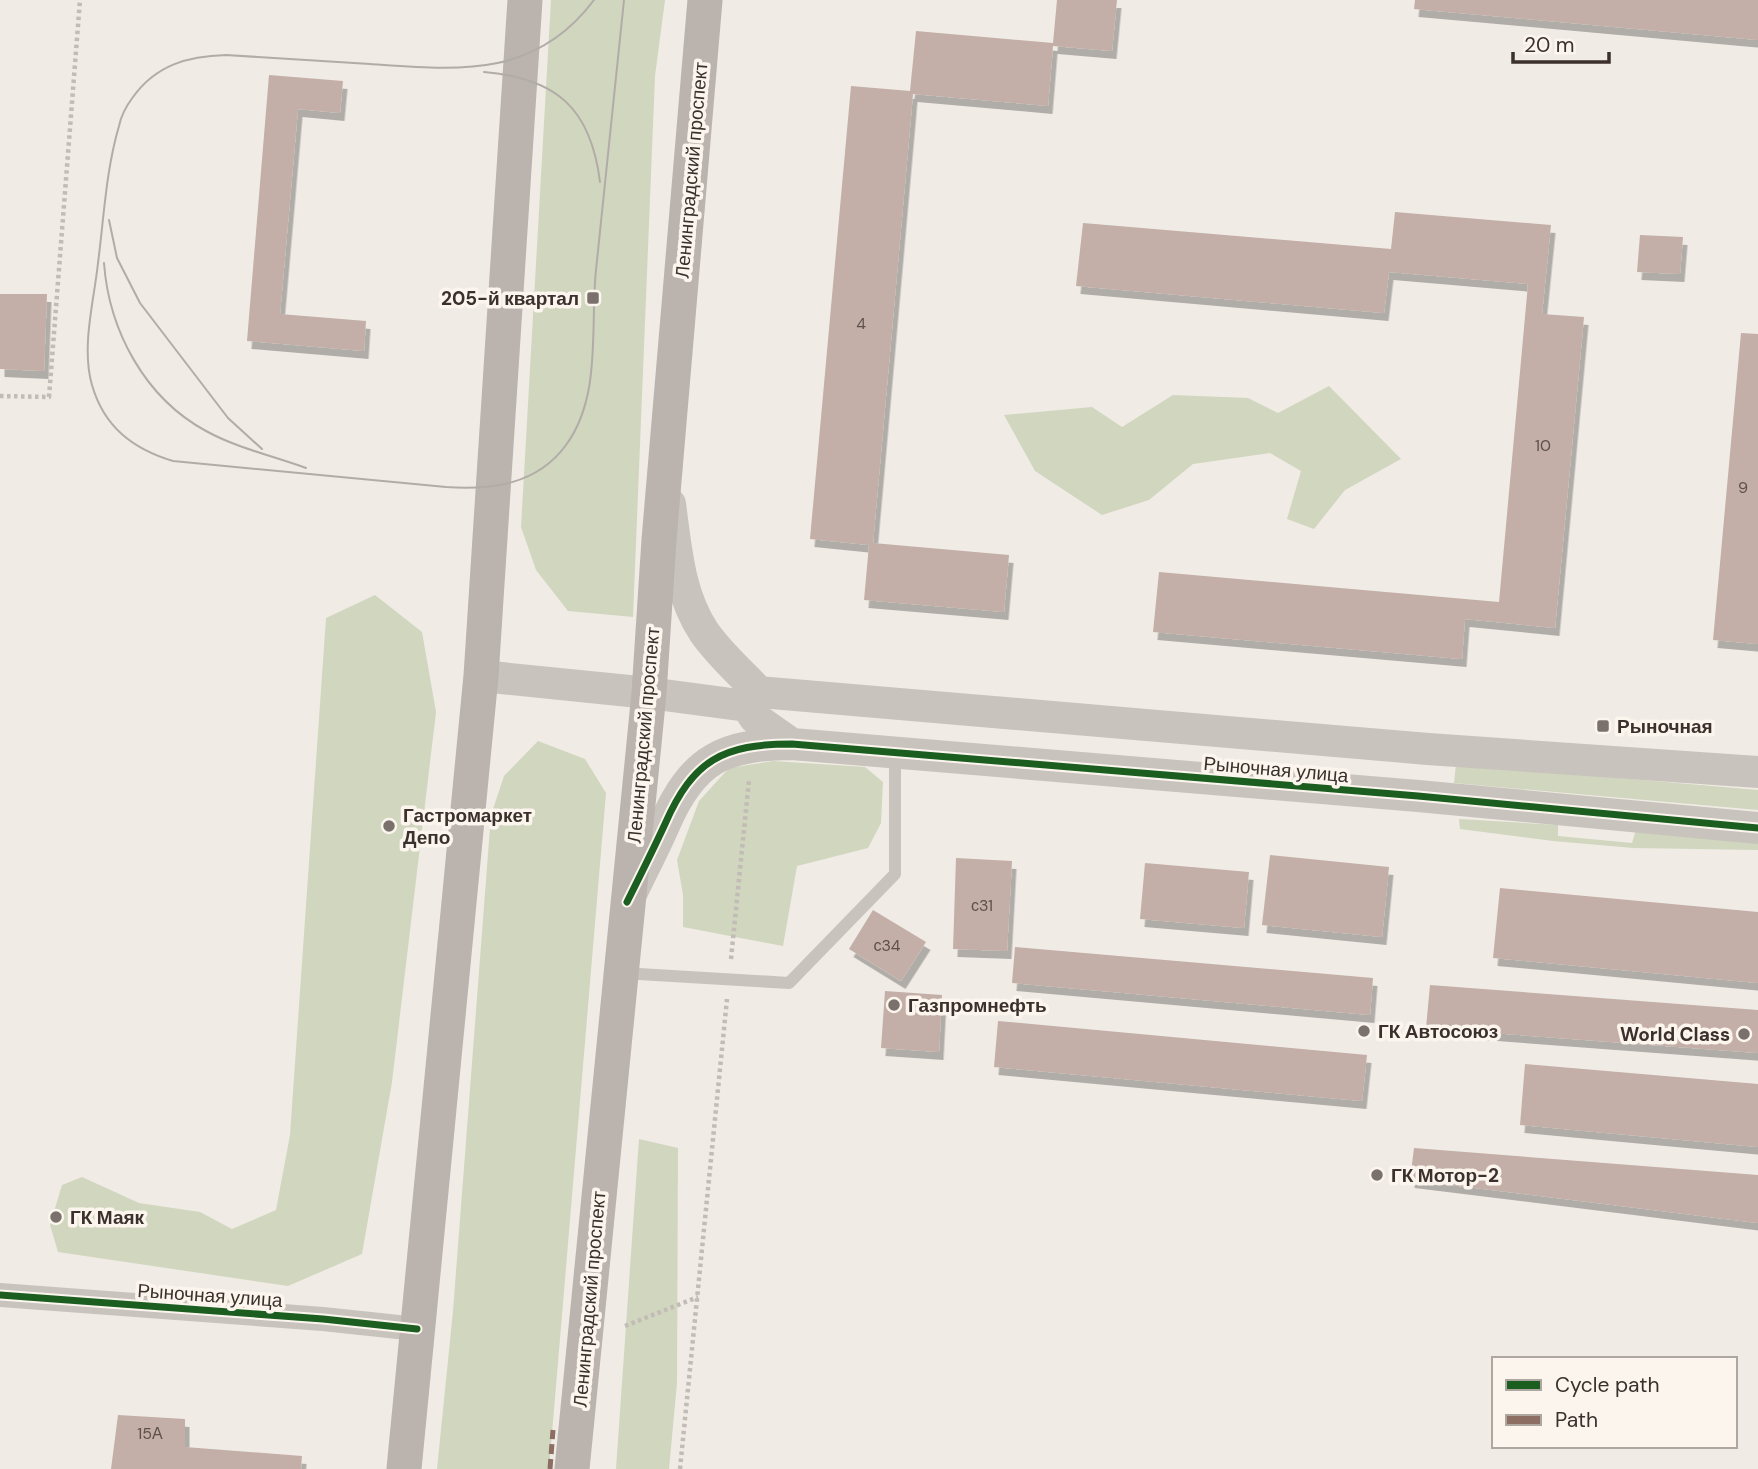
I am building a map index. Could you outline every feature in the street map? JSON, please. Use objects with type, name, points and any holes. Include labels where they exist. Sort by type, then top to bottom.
[{"type":"main road","points":[[404,1469],[481,676],[525,0]]},
{"type":"main road","name":"Ленинградский проспект","points":[[572,1469],[649,693],[705,0]]},
{"type":"street","points":[[666,469],[674,538],[689,605],[708,638],[753,699],[755,718],[792,744]]},
{"type":"street","name":"Рыночная улица","points":[[481,676],[649,693],[1758,772]]},
{"type":"street","name":"Рыночная улица","points":[[627,902],[677,796],[696,773],[730,751],[759,744],[792,744],[1418,796],[1758,828]]},
{"type":"street","points":[[1418,796],[1428,749]]},
{"type":"street","name":"Рыночная улица","points":[[0,1295],[301,1317],[417,1329]]},
{"type":"lane","points":[[622,973],[789,983],[895,874],[895,753]]},
{"type":"path","points":[[0,396],[49,397],[80,0]]},
{"type":"path","points":[[680,1469],[750,772]]},
{"type":"path","points":[[625,1326],[698,1297]]},
{"type":"green space","points":[[551,0],[665,0],[655,76],[633,617],[568,611],[536,570],[521,527]]},
{"type":"green space","points":[[1329,386],[1401,459],[1345,490],[1314,529],[1287,519],[1301,471],[1270,453],[1193,464],[1149,500],[1102,515],[1035,471],[1004,415],[1092,407],[1122,427],[1173,395],[1248,398],[1278,413]]},
{"type":"green space","points":[[375,595],[422,632],[436,712],[392,1082],[362,1254],[288,1286],[58,1252],[50,1225],[62,1185],[82,1177],[139,1203],[200,1212],[232,1229],[276,1210],[290,1135],[326,618]]},
{"type":"green space","points":[[538,741],[585,759],[606,793],[549,1469],[437,1469],[453,1311],[491,815],[504,776]]},
{"type":"green space","points":[[773,761],[865,767],[883,782],[881,823],[868,848],[797,866],[783,946],[683,927],[683,895],[677,860],[699,801],[729,768]]},
{"type":"green space","points":[[1456,764],[1758,790],[1758,810],[1454,783]]},
{"type":"green space","points":[[1459,819],[1558,825],[1558,836],[1632,843],[1636,830],[1758,839],[1758,850],[1633,848],[1553,841],[1460,829]]},
{"type":"green space","points":[[639,1139],[678,1148],[677,1383],[669,1469],[616,1469]]},
{"type":"building","points":[[1057,0],[1117,0],[1112,51],[1053,46],[1048,106],[913,94],[873,543],[1009,555],[1004,612],[864,600],[869,545],[810,539],[851,86],[910,91],[916,31],[1053,43]]},
{"type":"building","points":[[1415,0],[1758,0],[1758,40],[1414,9]]},
{"type":"building","points":[[269,75],[343,81],[340,113],[298,109],[280,314],[366,321],[364,351],[247,341]]},
{"type":"building","points":[[1395,212],[1551,225],[1542,314],[1584,317],[1555,628],[1465,619],[1462,659],[1153,632],[1159,572],[1499,602],[1528,284],[1389,272],[1384,313],[1076,286],[1083,223],[1391,249]]},
{"type":"building","points":[[1640,235],[1683,237],[1680,274],[1637,272]]},
{"type":"building","points":[[0,294],[47,294],[44,371],[0,369]]},
{"type":"building","points":[[1741,333],[1758,334],[1758,644],[1713,640]]},
{"type":"building","points":[[1270,855],[1389,867],[1382,937],[1262,925]]},
{"type":"building","points":[[956,858],[1012,861],[1007,951],[953,949]]},
{"type":"building","points":[[1145,863],[1249,872],[1244,928],[1140,919]]},
{"type":"building","points":[[1500,888],[1758,912],[1758,983],[1493,958]]},
{"type":"building","points":[[873,910],[926,942],[901,981],[849,949]]},
{"type":"building","points":[[1015,947],[1373,978],[1370,1015],[1012,983]]},
{"type":"building","points":[[1430,985],[1758,1010],[1758,1053],[1426,1028]]},
{"type":"building","points":[[885,991],[942,995],[939,1052],[881,1048]]},
{"type":"building","points":[[998,1021],[1367,1055],[1362,1101],[994,1067]]},
{"type":"building","points":[[1525,1064],[1758,1084],[1758,1147],[1520,1125]]},
{"type":"building","points":[[1414,1148],[1758,1175],[1758,1223],[1410,1180]]},
{"type":"building","points":[[118,1415],[185,1419],[185,1447],[302,1456],[301,1469],[111,1469]]},
{"type":"tram line","points":[[594,0],[571,26],[546,44],[520,57],[493,64],[434,68],[226,55],[186,60],[152,77],[133,97],[121,118],[108,177],[89,324],[88,355],[92,385],[97,400],[112,424],[133,443],[173,461],[463,488],[496,486],[527,477],[541,469],[566,445],[577,426],[590,383],[594,292],[624,0]]},
{"type":"tram line","points":[[484,72],[532,81],[566,102],[579,117],[588,135],[600,182]]},
{"type":"tram line","points":[[109,220],[117,258],[140,303],[228,418],[262,449]]},
{"type":"tram line","points":[[104,263],[113,313],[122,337],[148,381],[165,400],[184,417],[218,437],[306,468]]},
{"type":"marked path","points":[[550,1469],[553,1430]]},
{"type":"cycle path","points":[[627,902],[676,802],[699,771],[729,752],[768,745],[792,744],[1418,796],[1758,828]]},
{"type":"cycle path","points":[[0,1295],[323,1319],[417,1329]]},
{"type":"place","name":"205-й квартал","points":[[593,298]]},
{"type":"place","name":"Рыночная","points":[[1603,726]]},
{"type":"place","name":"Гастромаркет Депо","points":[[389,826]]},
{"type":"place","name":"Газпромнефть","points":[[894,1005]]},
{"type":"place","name":"ГК Автосоюз","points":[[1364,1031]]},
{"type":"place","name":"World Class","points":[[1744,1034]]},
{"type":"place","name":"ГК Мотор-2","points":[[1377,1175]]},
{"type":"place","name":"ГК Маяк","points":[[56,1217]]}]
